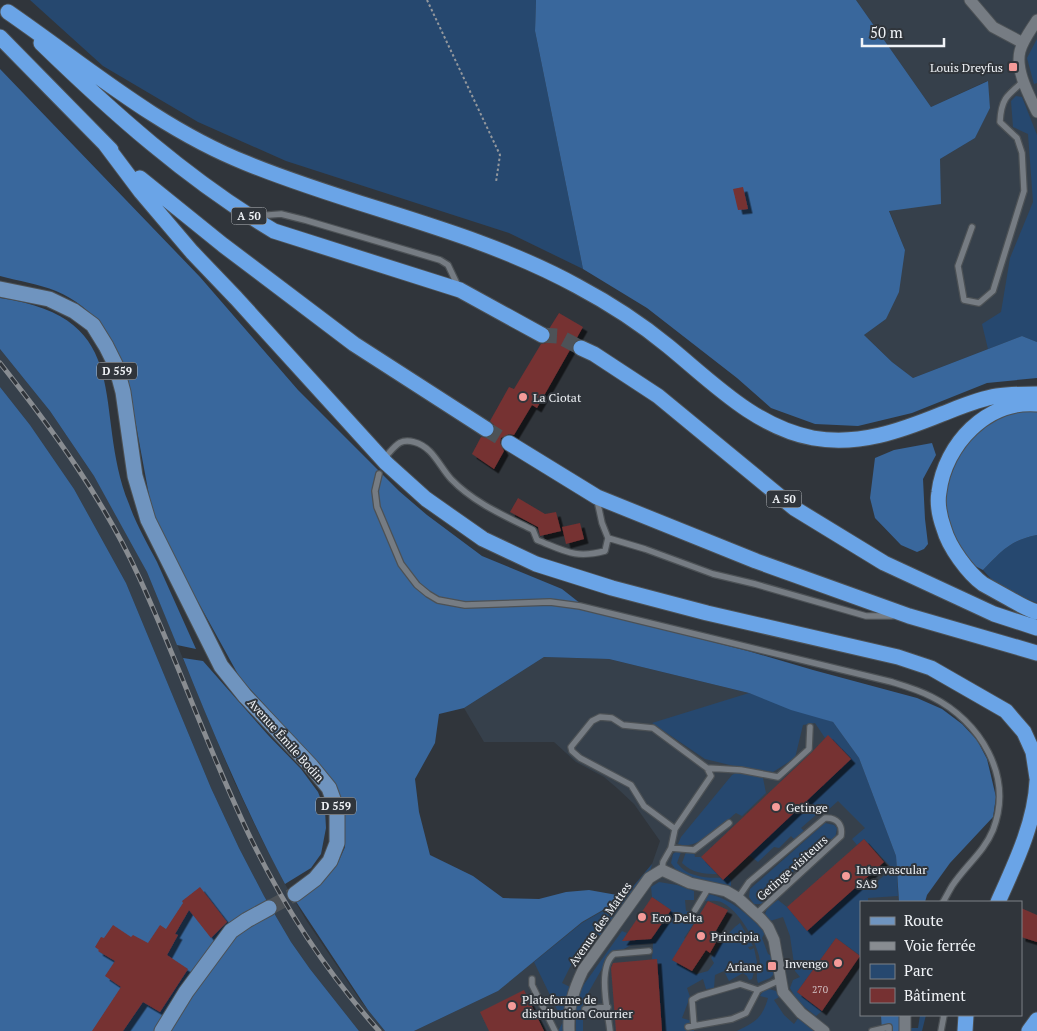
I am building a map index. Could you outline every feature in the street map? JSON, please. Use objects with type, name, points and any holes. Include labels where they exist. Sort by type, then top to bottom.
[{"type":"highway","name":"A 50","points":[[4,8],[104,104],[194,178],[249,216],[274,231],[460,290],[542,335]]},
{"type":"highway","points":[[4,8],[146,110],[209,147],[309,187],[504,250],[577,286],[626,315],[666,344],[733,400],[776,427],[812,438],[845,441],[872,438],[918,424],[970,403],[995,396],[1037,394]]},
{"type":"highway","points":[[0,37],[148,186],[354,344],[486,429]]},
{"type":"highway","points":[[105,144],[141,192],[192,252],[386,463],[426,499],[483,539],[536,564],[612,588],[707,613],[898,657],[931,668],[1006,712],[1024,732],[1033,752],[1037,780],[1036,801],[1017,858],[998,901]]},
{"type":"highway","name":"A 50","points":[[581,348],[594,354],[658,396],[794,508],[884,563],[994,614],[1037,628]]},
{"type":"highway","points":[[1037,404],[1011,406],[990,414],[973,426],[958,442],[946,467],[939,492],[940,513],[944,530],[953,550],[982,583],[1037,612]]},
{"type":"highway","points":[[509,443],[596,498],[756,562],[909,616],[1037,653]]},
{"type":"highway","points":[[1017,858],[1037,828]]},
{"type":"highway","points":[[965,1031],[966,1016]]},
{"type":"highway","points":[[1029,1031],[1037,1020]]},
{"type":"main road","name":"Avenue Émile Bodin","points":[[0,289],[49,299],[74,311],[93,325],[116,366],[123,392],[135,476],[148,520],[221,666],[245,696],[272,723],[329,788],[338,810],[337,843],[330,861],[315,880],[295,894]]},
{"type":"main road","points":[[162,1031],[186,992],[231,931],[269,908]]},
{"type":"street","points":[[970,0],[993,27],[1023,43]]},
{"type":"street","points":[[1037,20],[1023,43],[1019,62],[1024,81],[1033,94],[1037,112]]},
{"type":"street","points":[[662,870],[690,883],[726,892],[738,898],[756,914],[768,927],[774,940],[783,992],[790,1002],[824,1031]]},
{"type":"street","name":"Avenue des Mattes","points":[[569,1031],[569,1008],[575,986],[583,970],[650,878],[662,870]]},
{"type":"street","points":[[905,1016],[905,1031]]},
{"type":"lane","points":[[972,227],[958,266],[964,300],[978,302],[993,291],[1024,191],[1022,153],[1017,138],[1000,122],[1001,108],[1007,95],[1024,81]]},
{"type":"lane","points":[[249,216],[281,214],[440,260],[448,265],[460,290]]},
{"type":"lane","points":[[388,454],[399,442],[404,440],[425,447],[433,454],[452,480],[481,504],[533,530],[537,540],[569,553],[589,556],[606,551],[608,538],[596,498]]},
{"type":"lane","points":[[379,474],[375,491],[377,507],[401,564],[417,586],[438,600],[465,605],[550,602],[587,607],[892,682],[931,696],[947,706],[976,732],[986,746],[997,774],[999,801],[997,817],[992,831],[984,845],[952,885],[944,901]]},
{"type":"lane","points":[[608,538],[645,549],[713,574],[866,616],[909,616]]},
{"type":"lane","points":[[662,870],[663,862],[671,848],[675,829],[711,776],[707,768],[653,728],[623,726],[612,718],[600,717],[592,721],[570,747],[572,751],[580,758],[630,785],[644,806],[675,829]]},
{"type":"lane","points":[[707,768],[742,770],[778,776],[809,749],[810,727]]},
{"type":"lane","name":"Getinge visiteurs","points":[[738,898],[749,882],[825,818],[832,818],[838,822],[842,829],[841,836],[756,914]]},
{"type":"lane","points":[[671,848],[694,850],[729,823]]},
{"type":"lane","points":[[695,910],[709,887]]},
{"type":"lane","points":[[610,1031],[604,979],[607,962],[614,954],[649,951]]},
{"type":"lane","points":[[532,980],[532,985],[555,1031]]},
{"type":"lane","points":[[758,990],[740,984],[698,996],[692,1000],[691,1026],[732,1019],[746,1013],[758,990],[780,980]]},
{"type":"lane","points":[[585,1009],[608,1007]]},
{"type":"lane","points":[[941,1031],[944,1016]]},
{"type":"lane","points":[[872,1031],[888,1027],[890,1031]]},
{"type":"path","points":[[428,0],[500,155],[496,182]]},
{"type":"shaded area","points":[[536,0],[856,0],[931,107],[988,81],[990,108],[975,138],[940,159],[941,204],[889,211],[905,250],[899,292],[886,319],[864,335],[892,362],[913,378],[1022,336],[1037,342],[1037,378],[987,383],[912,413],[858,426],[815,424],[771,408],[737,378],[647,308],[583,269],[535,31]]},
{"type":"shaded area","points":[[856,0],[1037,0],[1037,342],[1022,336],[913,378],[892,362],[864,335],[886,319],[905,250],[889,210],[940,159],[975,138],[990,108],[987,81],[931,107]]},
{"type":"shaded area","points":[[0,69],[200,277],[298,390],[399,491],[427,515],[482,556],[562,589],[590,611],[748,651],[917,698],[942,709],[962,724],[977,740],[987,759],[996,797],[993,817],[950,863],[927,895],[925,901],[899,901],[896,856],[859,758],[833,722],[791,710],[749,693],[609,659],[544,657],[464,708],[439,714],[435,743],[415,779],[419,812],[430,855],[473,876],[503,898],[539,899],[566,892],[589,890],[617,895],[622,899],[582,922],[498,991],[414,1031],[385,1031],[368,1010],[295,900],[319,884],[337,865],[345,847],[344,811],[337,787],[315,760],[240,678],[154,522],[128,382],[124,368],[111,340],[93,317],[70,298],[36,284],[0,276]]},
{"type":"shaded area","points":[[0,298],[44,309],[73,325],[92,347],[102,373],[118,469],[129,504],[196,649],[177,645],[147,572],[94,476],[50,411],[0,349]]},
{"type":"shaded area","points":[[0,349],[50,411],[94,476],[121,522],[147,572],[233,779],[261,838],[306,920],[360,1000],[385,1031],[359,1031],[291,942],[264,896],[211,788],[126,583],[74,489],[30,425],[0,387]]},
{"type":"shaded area","points":[[0,387],[30,425],[74,489],[126,583],[211,788],[264,896],[291,942],[310,969],[359,1031],[0,1031]]},
{"type":"shaded area","points":[[1037,410],[1037,535],[1013,544],[1001,552],[983,570],[971,564],[958,548],[944,511],[945,490],[962,448],[975,430],[1007,412]]},
{"type":"shaded area","points":[[932,443],[936,455],[923,479],[928,544],[924,549],[917,552],[901,545],[875,518],[870,498],[875,458],[894,450]]},
{"type":"shaded area","points":[[544,657],[609,659],[749,693],[833,722],[859,758],[896,856],[899,901],[860,901],[860,1016],[895,1016],[898,1031],[414,1031],[498,991],[582,922],[622,899],[652,864],[660,841],[634,804],[617,788],[604,777],[576,762],[554,742],[484,742],[464,708]]},
{"type":"shaded area","points":[[183,658],[203,661],[268,735],[301,769],[318,792],[325,810],[326,828],[321,854],[311,868],[285,884],[231,772]]},
{"type":"shaded area","points":[[881,1016],[902,1016],[902,1031],[882,1031]]},
{"type":"green space","points":[[30,0],[536,0],[535,31],[583,269],[509,233],[286,161],[198,122],[103,66]]},
{"type":"green space","points":[[1037,39],[1037,83],[1034,84],[1027,58]]},
{"type":"green space","points":[[1016,96],[1022,97],[1037,135],[1037,342],[1022,336],[988,349],[982,324],[1001,312],[1010,258],[1033,202],[1028,134],[1013,127],[1011,101]]},
{"type":"green space","points":[[1037,535],[1037,603],[1007,591],[983,570],[1001,552],[1013,544]]},
{"type":"green space","points":[[749,693],[833,722],[859,758],[896,856],[898,896],[868,898],[868,901],[860,901],[860,955],[836,938],[797,992],[822,1011],[816,1016],[798,1002],[790,988],[793,980],[800,977],[795,971],[790,936],[783,917],[770,921],[765,914],[768,907],[778,900],[808,930],[854,889],[861,890],[865,886],[869,889],[892,868],[864,839],[857,845],[852,839],[865,828],[838,801],[828,810],[825,807],[801,828],[804,831],[794,839],[791,836],[779,848],[774,847],[758,862],[749,855],[851,758],[828,736],[825,738],[815,723],[803,725],[795,758],[773,772],[705,759],[652,723]]},
{"type":"green space","points":[[738,772],[763,778],[766,793],[742,816],[736,813],[709,836],[694,844],[678,844],[681,837],[732,775]]},
{"type":"green space","points":[[825,823],[834,825],[837,828],[835,839],[832,841],[830,838],[787,877],[783,874],[766,888],[771,895],[761,904],[754,904],[749,897],[750,889]]},
{"type":"green space","points":[[677,851],[681,852],[677,863],[686,871],[691,874],[707,877],[718,878],[727,876],[731,879],[731,886],[690,877],[676,870],[671,863],[673,854]]},
{"type":"green space","points":[[686,852],[694,852],[695,857],[701,857],[718,874],[708,874],[690,869],[682,863]]},
{"type":"green space","points":[[652,864],[650,872],[602,937],[594,932],[572,963],[562,983],[570,987],[564,1009],[564,1031],[558,1031],[563,1022],[534,962],[582,923],[622,900]]},
{"type":"green space","points":[[659,882],[677,885],[694,891],[694,900],[685,900],[686,911],[695,911],[694,923],[672,960],[697,974],[708,971],[714,963],[711,958],[728,934],[740,923],[753,946],[748,947],[750,950],[754,948],[757,962],[752,979],[749,980],[743,973],[729,981],[724,971],[715,975],[714,988],[706,989],[703,979],[687,988],[690,997],[682,1018],[695,1022],[694,1031],[662,1031],[657,959],[652,959],[653,943],[631,945],[608,958],[583,1002],[583,1031],[576,1031],[576,1006],[580,990],[622,931],[627,933],[623,941],[653,939],[671,910],[652,897],[651,887]]},
{"type":"green space","points":[[708,894],[717,896],[732,904],[765,932],[762,938],[768,954],[772,956],[774,974],[770,978],[758,983],[759,956],[750,934],[735,912],[729,907],[719,901],[704,901]]},
{"type":"green space","points":[[769,989],[776,991],[781,996],[774,1000],[784,1015],[794,1024],[799,1017],[817,1031],[737,1031],[757,1019],[763,1011],[768,998],[760,996],[763,991]]},
{"type":"green space","points":[[920,1016],[926,1016],[922,1031],[909,1031],[909,1028],[918,1028]]},
{"type":"building","points":[[743,187],[748,209],[738,210],[733,189]]},
{"type":"building","name":"La Ciotat","points":[[559,313],[583,327],[537,408],[532,405],[514,435],[509,434],[501,438],[500,443],[504,451],[494,469],[472,454],[481,437],[490,438],[494,434],[494,425],[490,421],[509,387],[514,389],[541,344],[550,340],[551,334],[549,329]]},
{"type":"building","points":[[518,498],[545,514],[556,512],[561,531],[540,536],[538,527],[510,512]]},
{"type":"building","points":[[580,523],[584,539],[566,544],[562,527]]},
{"type":"building","name":"Getinge","points":[[828,735],[851,759],[723,880],[701,857]]},
{"type":"building","name":"Intervascular SAS","points":[[864,839],[884,862],[807,931],[787,907]]},
{"type":"building","points":[[200,887],[227,922],[211,938],[189,910],[175,934],[178,935],[167,955],[188,969],[160,1012],[143,1002],[123,1031],[92,1031],[121,987],[105,976],[115,961],[98,951],[95,947],[101,937],[104,938],[113,925],[131,937],[133,935],[148,943],[160,925],[166,929],[183,903],[182,901]]},
{"type":"building","points":[[652,897],[671,910],[654,935],[651,939],[622,941]]},
{"type":"building","name":"Principia","points":[[708,901],[728,910],[714,934],[719,937],[710,953],[706,950],[692,971],[672,960]]},
{"type":"building","points":[[1022,908],[1037,915],[1037,942],[1022,937]]},
{"type":"building","points":[[836,938],[860,956],[822,1011],[797,992]]},
{"type":"building","points":[[657,959],[662,1031],[616,1031],[611,968],[613,963]]},
{"type":"building","name":"Plateforme de distribution Courrier","points":[[524,990],[544,1031],[489,1031],[480,1012]]},
{"type":"tunnel","points":[[542,335],[558,336],[581,348]]},
{"type":"tunnel","points":[[486,429],[509,443]]},
{"type":"tunnel","points":[[269,908],[295,894]]},
{"type":"railway","points":[[0,363],[76,466],[94,493],[125,548],[154,610],[237,809],[279,892],[325,964],[379,1031]]},
{"type":"place","name":"Louis Dreyfus","points":[[1013,67]]},
{"type":"place","name":"La Ciotat","points":[[523,397]]},
{"type":"place","name":"Getinge","points":[[776,807]]},
{"type":"place","name":"Intervascular SAS","points":[[846,876]]},
{"type":"place","name":"Eco Delta","points":[[642,917]]},
{"type":"place","name":"Principia","points":[[701,936]]},
{"type":"place","name":"Invengo","points":[[838,963]]},
{"type":"place","name":"Ariane","points":[[772,966]]},
{"type":"place","name":"Plateforme de distribution Courrier","points":[[512,1006]]}]
